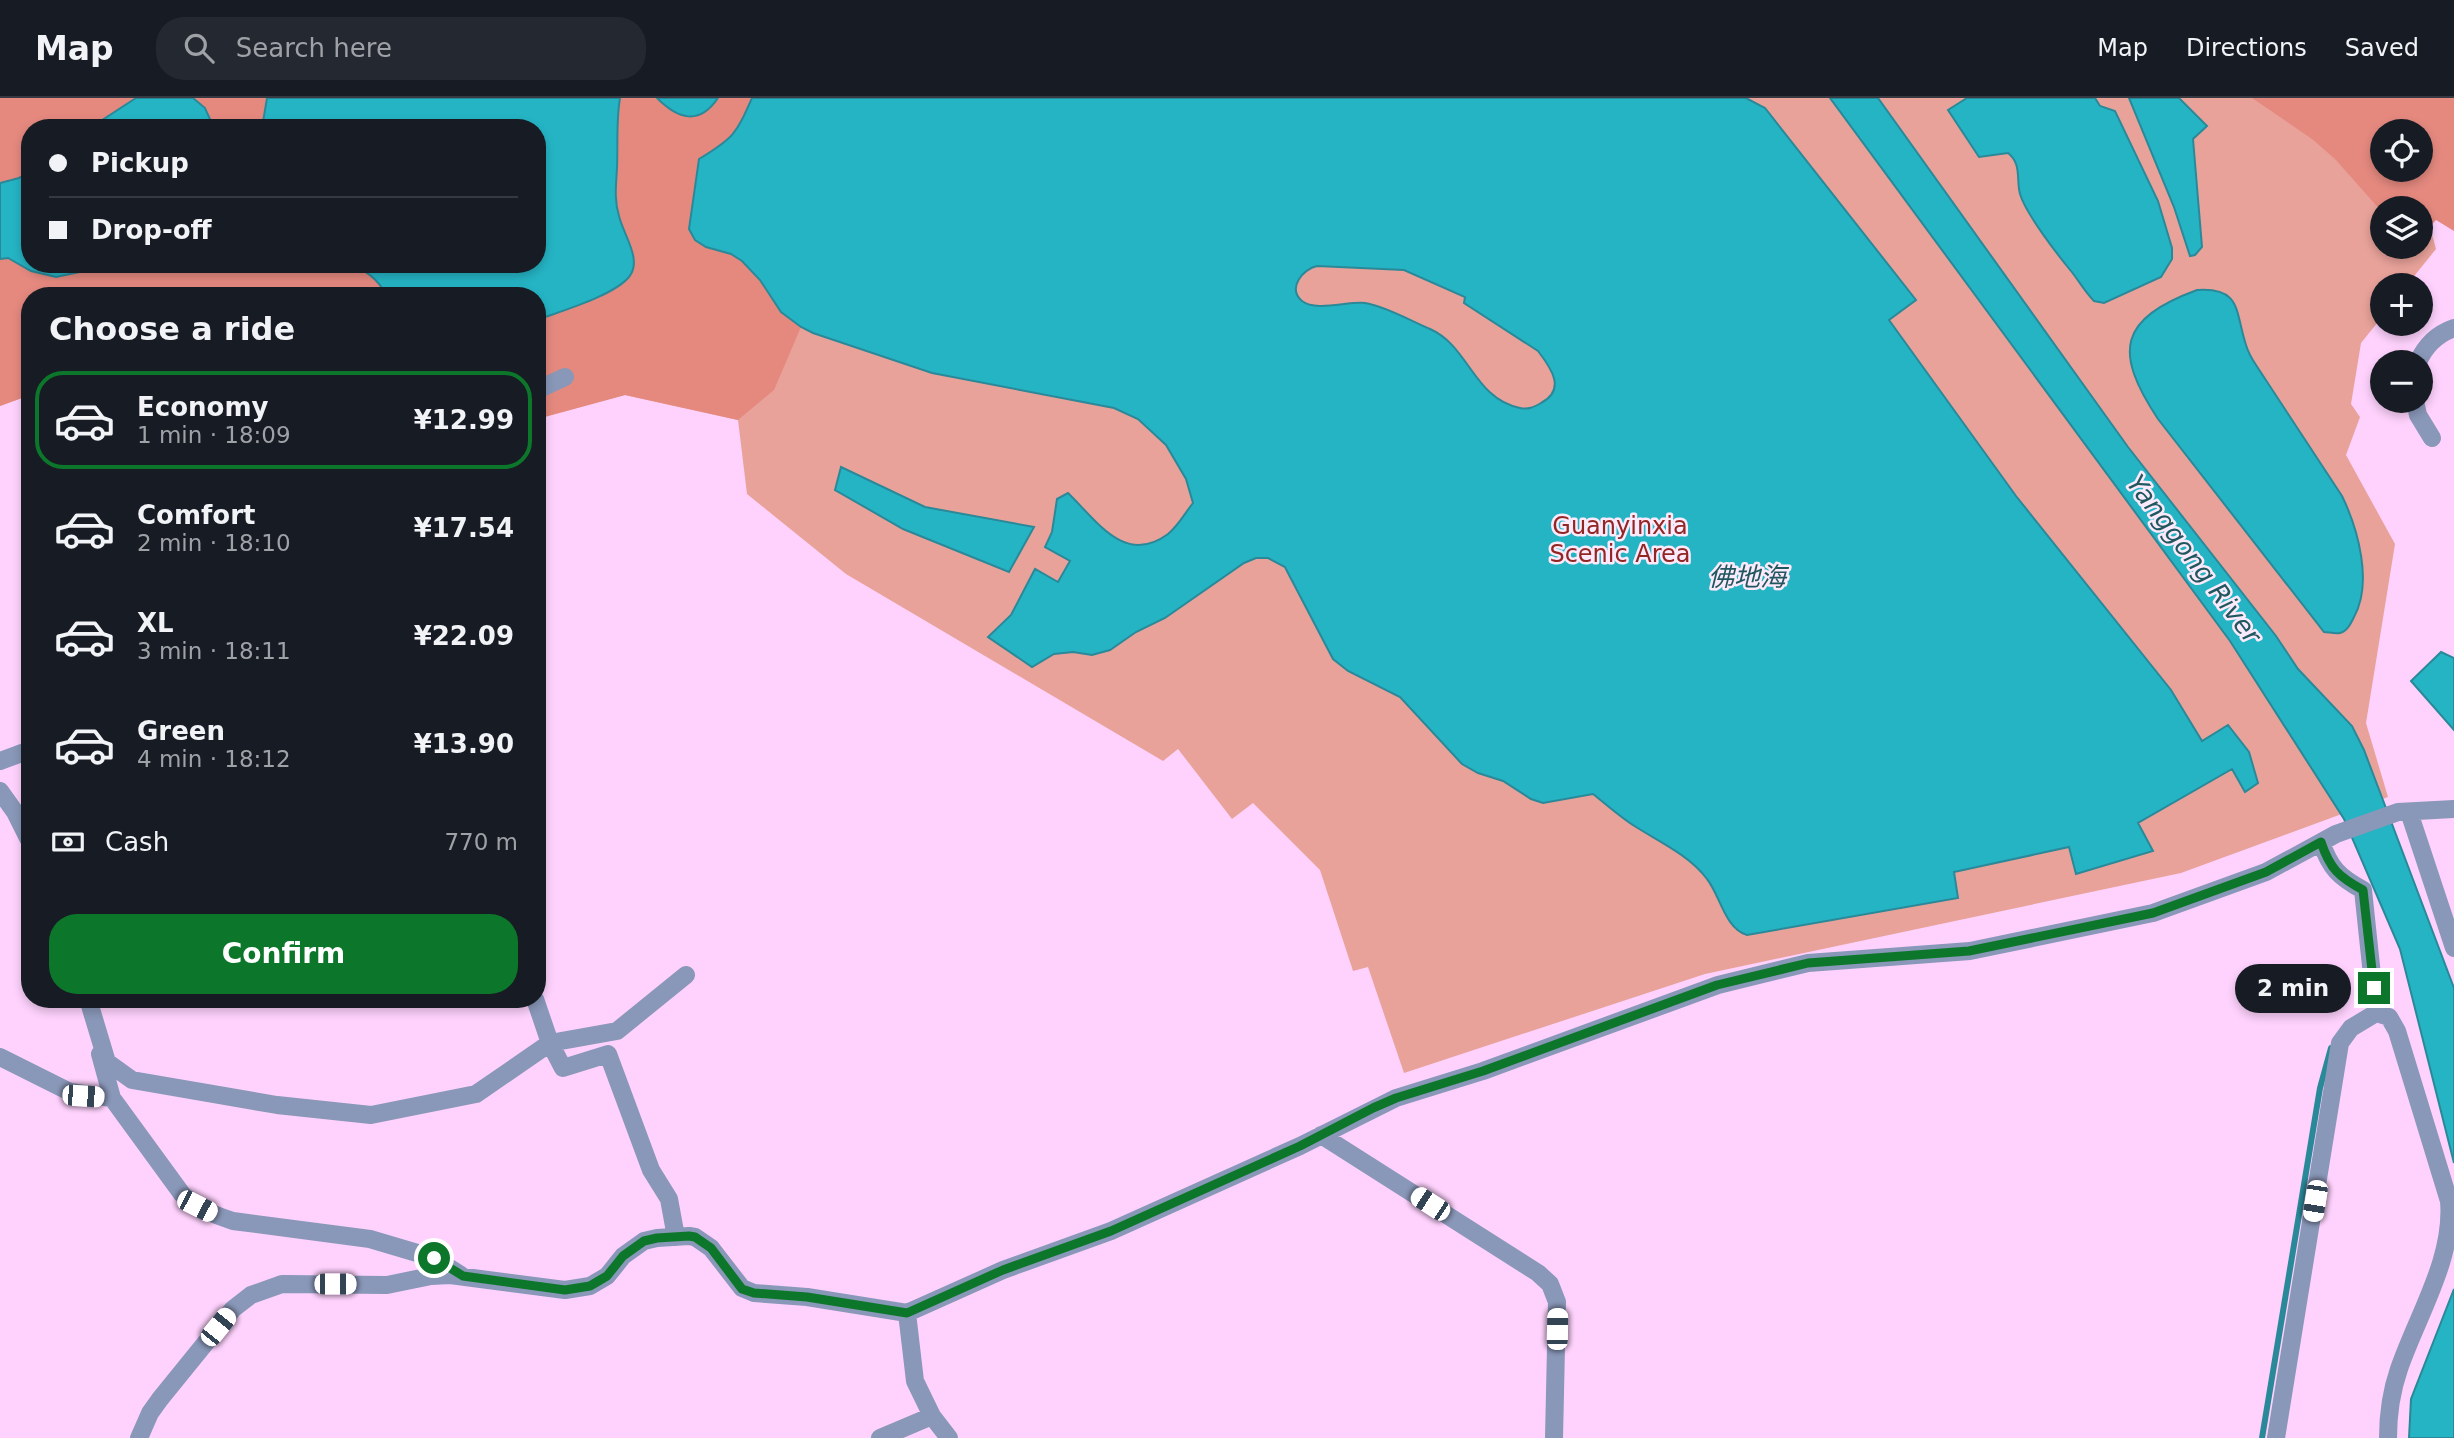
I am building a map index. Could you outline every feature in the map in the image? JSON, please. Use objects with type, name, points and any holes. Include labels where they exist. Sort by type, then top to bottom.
[{"type":"street","points":[[2425,350],[2430,342],[2454,328]]},
{"type":"street","points":[[546,386],[565,377]]},
{"type":"street","points":[[2417,413],[2432,438]]},
{"type":"street","points":[[0,761],[21,753]]},
{"type":"street","points":[[0,791],[21,824]]},
{"type":"street","points":[[139,1438],[150,1413],[160,1399],[225,1319],[242,1301],[261,1290],[282,1284],[387,1285],[431,1276],[463,1276],[565,1290],[578,1289],[590,1286],[607,1276],[623,1256],[644,1241],[695,1237],[711,1248],[742,1289],[754,1293],[807,1297],[907,1313],[1003,1270],[1111,1231],[1396,1098],[1483,1071],[1717,985],[1808,963],[1969,951],[2153,913],[2266,872],[2329,838],[2403,812],[2454,809]]},
{"type":"street","points":[[2403,812],[2454,948]]},
{"type":"street","points":[[2329,838],[2331,866],[2343,878],[2363,890],[2376,1013]]},
{"type":"street","points":[[89,1008],[107,1062],[132,1080],[277,1105],[371,1115],[476,1094],[550,1043],[617,1031],[686,975]]},
{"type":"street","points":[[88,1008],[112,1098],[182,1194],[197,1206],[233,1221],[370,1239],[434,1258],[463,1276]]},
{"type":"street","points":[[537,1008],[563,1068],[608,1054],[651,1170],[669,1199],[676,1237]]},
{"type":"street","points":[[2276,1438],[2340,1043],[2351,1028],[2376,1013],[2389,1017],[2397,1031],[2449,1201],[2452,1229],[2448,1253],[2399,1368],[2391,1396],[2388,1438]]},
{"type":"street","points":[[0,1057],[70,1092],[112,1098]]},
{"type":"street","points":[[1321,1135],[1538,1273],[1550,1284],[1558,1302],[1554,1438]]},
{"type":"street","points":[[907,1313],[915,1381],[932,1416],[949,1438]]},
{"type":"street","points":[[880,1438],[932,1416]]},
{"type":"green space","name":"Guanyinxia Scenic Area","points":[[0,98],[2397,98],[2387,119],[2370,119],[2370,182],[2418,182],[2422,196],[2370,196],[2370,259],[2428,259],[2417,273],[2370,273],[2370,332],[2361,343],[2351,404],[2360,417],[2346,455],[2395,544],[2366,723],[2388,797],[2181,873],[1705,974],[1404,1073],[1368,967],[1353,971],[1320,870],[1253,803],[1232,819],[1178,749],[1163,761],[846,574],[747,494],[738,420],[625,395],[546,417],[546,287],[21,287],[21,398],[0,406]]},
{"type":"shaded area","points":[[0,98],[752,98],[733,134],[699,159],[706,247],[731,254],[742,261],[760,280],[781,312],[801,327],[774,390],[738,420],[625,395],[546,417],[546,287],[21,287],[21,398],[0,406]]},
{"type":"shaded area","points":[[2252,98],[2454,98],[2454,231],[2436,220],[2433,223],[2433,196],[2370,196],[2370,198],[2335,159],[2312,139]]},
{"type":"water","points":[[136,98],[193,98],[205,108],[210,119],[104,119]]},
{"type":"water","points":[[267,98],[620,98],[616,198],[619,216],[633,255],[633,270],[629,277],[611,290],[546,317],[546,287],[381,287],[367,273],[546,273],[546,119],[264,119]]},
{"type":"water","points":[[657,98],[718,98],[703,113],[688,116],[673,111]]},
{"type":"water","name":"佛地海","points":[[752,98],[1746,98],[1765,108],[1916,300],[1889,320],[2016,496],[2171,690],[2202,741],[2228,725],[2249,752],[2258,783],[2245,792],[2232,769],[2138,823],[2153,851],[2076,874],[2069,847],[1954,872],[1958,898],[1747,935],[1733,926],[1712,886],[1692,863],[1630,823],[1593,794],[1543,803],[1531,799],[1503,781],[1478,773],[1462,764],[1400,697],[1348,671],[1333,659],[1285,567],[1268,558],[1256,558],[1244,563],[1165,618],[1136,632],[1110,650],[1092,655],[1073,652],[1054,654],[1032,667],[988,637],[1011,615],[1035,569],[1058,582],[1070,561],[1045,547],[1052,532],[1057,499],[1068,493],[1101,527],[1125,542],[1138,545],[1153,543],[1168,534],[1193,503],[1186,479],[1166,445],[1138,419],[1114,408],[932,373],[813,333],[781,312],[760,280],[742,261],[695,240],[689,229],[699,159],[733,134]],"holes":[[[1317,266],[1404,270],[1465,297],[1464,303],[1538,351],[1554,379],[1555,386],[1549,398],[1528,408],[1505,403],[1482,384],[1454,347],[1430,329],[1389,310],[1365,303],[1324,306],[1308,304],[1302,301],[1296,290],[1302,275]]]},
{"type":"water","name":"Yanggong River","points":[[1830,98],[1878,98],[2128,447],[2276,636],[2298,669],[2352,726],[2364,750],[2454,988],[2454,1163],[2400,949],[2344,819],[2230,641]]},
{"type":"water","points":[[1967,98],[2095,98],[2100,106],[2115,111],[2158,201],[2172,248],[2172,259],[2161,277],[2104,303],[2094,301],[2050,244],[2023,202],[2017,167],[2012,157],[2008,153],[1979,157],[1948,110]]},
{"type":"water","points":[[2129,98],[2179,98],[2207,126],[2193,139],[2202,247],[2195,255],[2190,256],[2174,207]]},
{"type":"water","points":[[21,177],[21,265],[8,258],[0,259],[0,183]]},
{"type":"water","points":[[39,273],[75,273],[56,277]]},
{"type":"water","points":[[2197,290],[2222,293],[2234,304],[2252,358],[2348,509],[2358,540],[2363,572],[2360,603],[2348,627],[2342,632],[2324,632],[2158,419],[2134,374],[2130,356],[2131,340],[2139,326],[2152,313],[2171,301]]},
{"type":"water","points":[[841,467],[925,507],[1034,527],[1009,572],[903,529],[835,490]]},
{"type":"water","points":[[2441,652],[2454,658],[2454,730],[2411,681]]},
{"type":"water","points":[[2454,1289],[2454,1438],[2409,1438],[2411,1399]]},
{"type":"waterway","points":[[2262,1438],[2320,1088],[2331,1048]]},
{"type":"route","points":[[434,1258],[463,1276],[482,1281],[578,1289],[590,1286],[607,1276],[623,1256],[644,1241],[689,1236],[711,1248],[742,1289],[754,1293],[807,1297],[907,1313],[1003,1270],[1111,1231],[1300,1146],[1396,1098],[1483,1071],[1717,985],[1808,963],[1969,951],[2153,913],[2266,872],[2321,842],[2331,866],[2343,878],[2363,890],[2374,988]]}]
